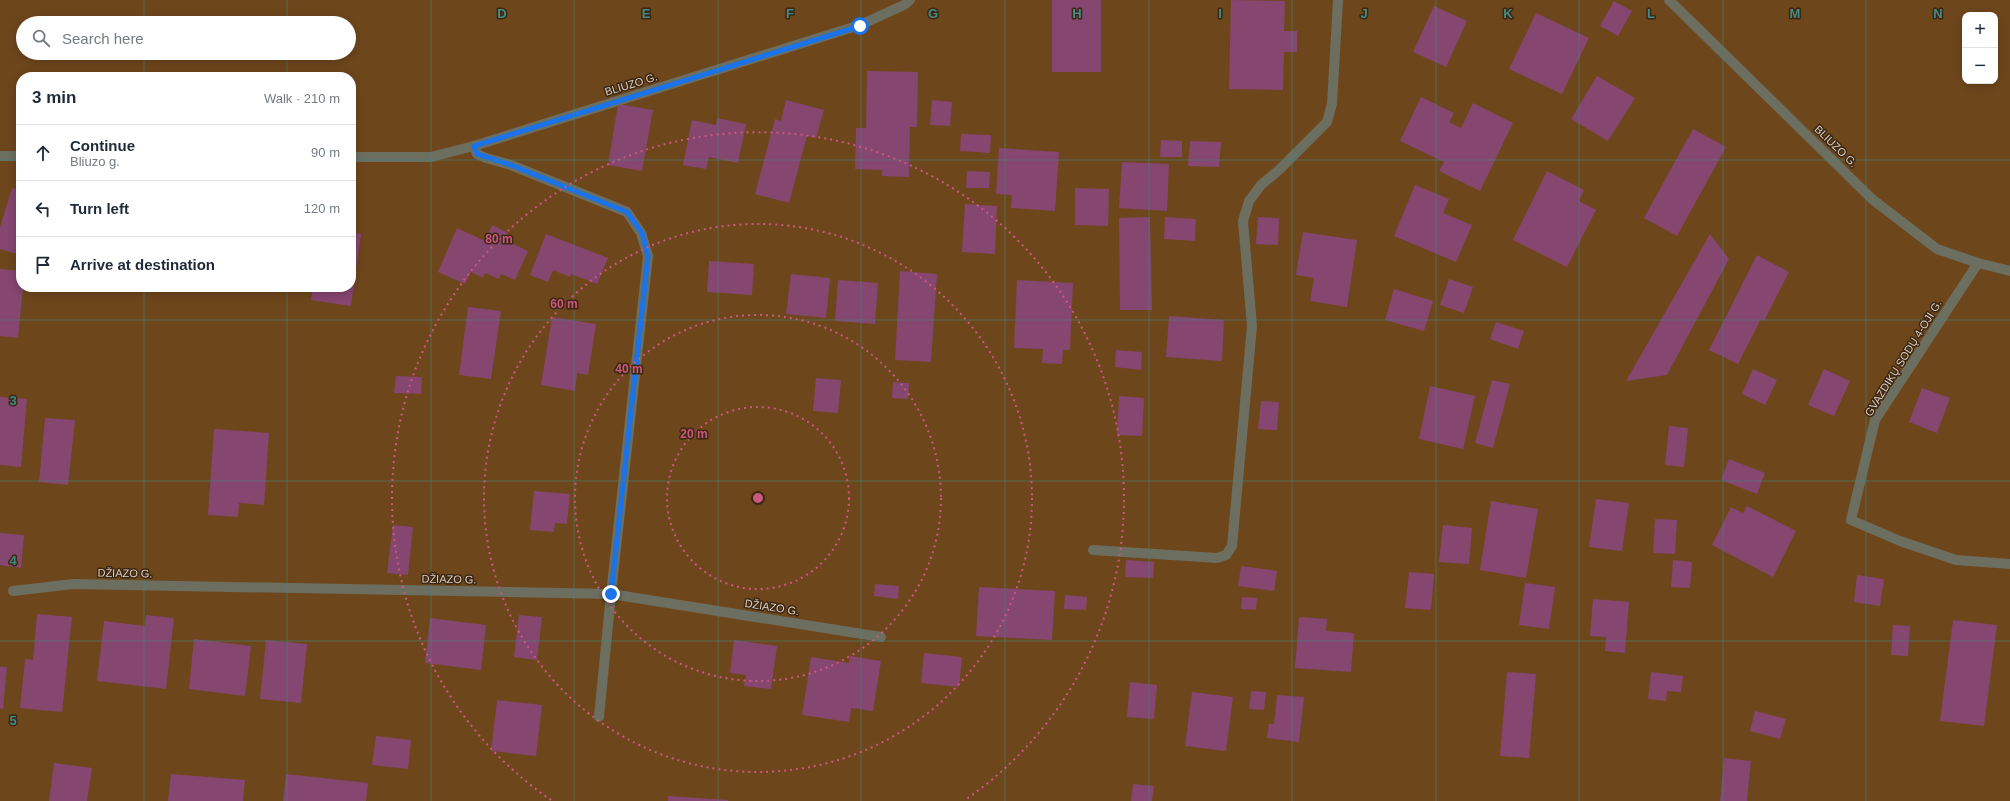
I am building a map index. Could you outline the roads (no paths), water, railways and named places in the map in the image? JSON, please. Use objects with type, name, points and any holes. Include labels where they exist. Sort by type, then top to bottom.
[{"type":"street","name":"BLIUZO G.","points":[[356,157],[431,157],[474,146],[860,26],[904,5],[910,0]]},
{"type":"street","points":[[1093,550],[1217,558],[1226,555],[1232,546],[1252,326],[1243,222],[1249,201],[1260,185],[1279,170],[1327,122],[1332,104],[1338,0]]},
{"type":"street","name":"BLIUZO G.","points":[[1669,0],[1872,199],[1937,249],[1978,264],[2010,271]]},
{"type":"street","points":[[474,146],[477,154],[486,158],[511,165],[627,212],[642,233],[648,256],[599,717]]},
{"type":"street","points":[[0,156],[16,156]]},
{"type":"street","name":"GVAZDIKŲ SODŲ 4-OJI G.","points":[[1978,264],[1875,420],[1850,520],[1900,541],[1956,560],[2010,564]]},
{"type":"street","name":"DŽIAZO G.","points":[[13,591],[73,584],[611,594],[881,636]]}]
